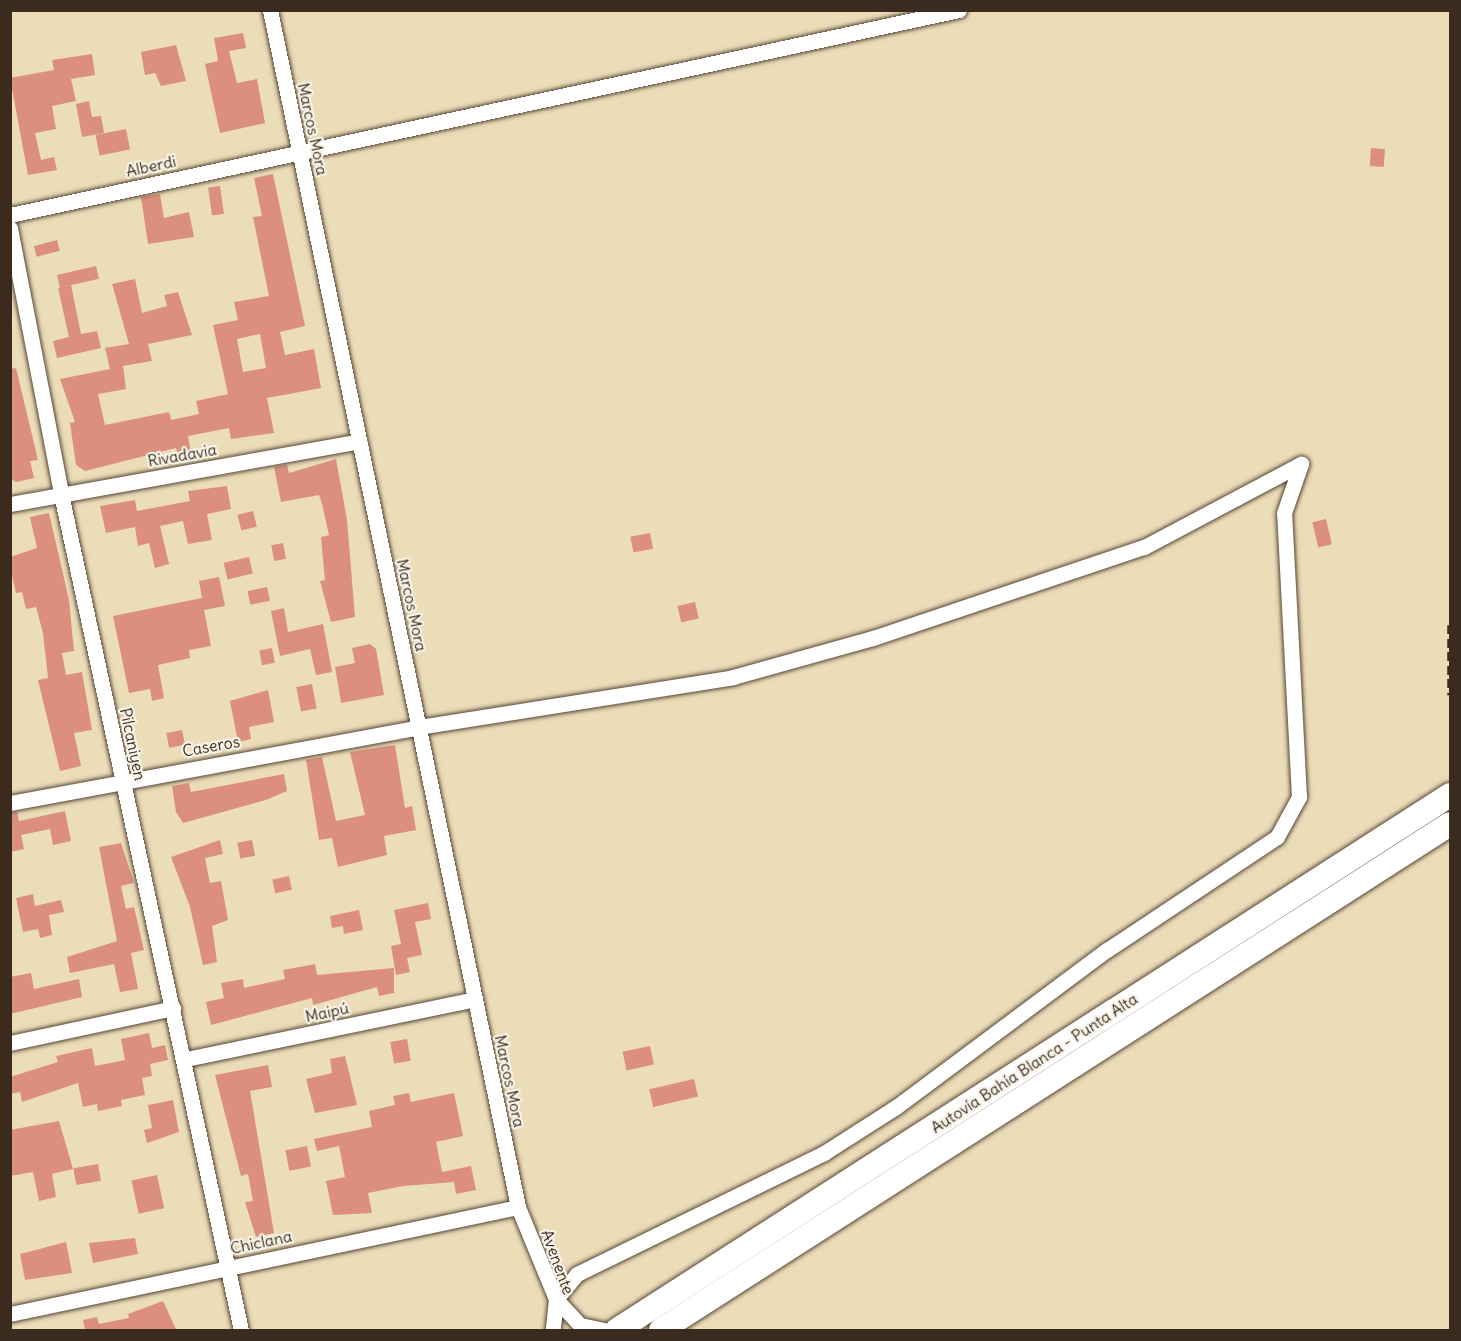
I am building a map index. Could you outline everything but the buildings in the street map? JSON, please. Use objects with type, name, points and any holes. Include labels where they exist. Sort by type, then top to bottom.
[{"type":"main road","name":"Autovía Bahía Blanca - Punta Alta","points":[[617,1330],[1450,795]]},
{"type":"main road","name":"Autovía Bahía Blanca - Punta Alta","points":[[677,1327],[1450,824]]},
{"type":"street","name":"Marcos Mora","points":[[270,10],[518,1207]]},
{"type":"street","name":"Alberdi","points":[[10,215],[959,10]]},
{"type":"street","name":"Pilcaniyen","points":[[10,228],[61,494],[186,1059],[226,1267],[241,1330]]},
{"type":"street","name":"Rivadavia","points":[[10,504],[359,441]]},
{"type":"street","name":"Caseros","points":[[10,803],[418,727],[733,677],[873,638],[1144,547],[1301,464],[1284,513],[1299,797],[1277,837],[1107,950],[896,1107],[824,1153],[577,1274],[556,1299]]},
{"type":"street","name":"Maipú","points":[[186,1059],[475,999]]},
{"type":"street","points":[[10,1043],[173,1008]]},
{"type":"street","name":"Avenente","points":[[518,1207],[556,1299],[553,1330]]},
{"type":"street","name":"Chiclana","points":[[10,1314],[518,1207]]},
{"type":"street","points":[[556,1299],[580,1325],[604,1330]]},
{"type":"railway","points":[[1450,625],[1450,695]]}]
